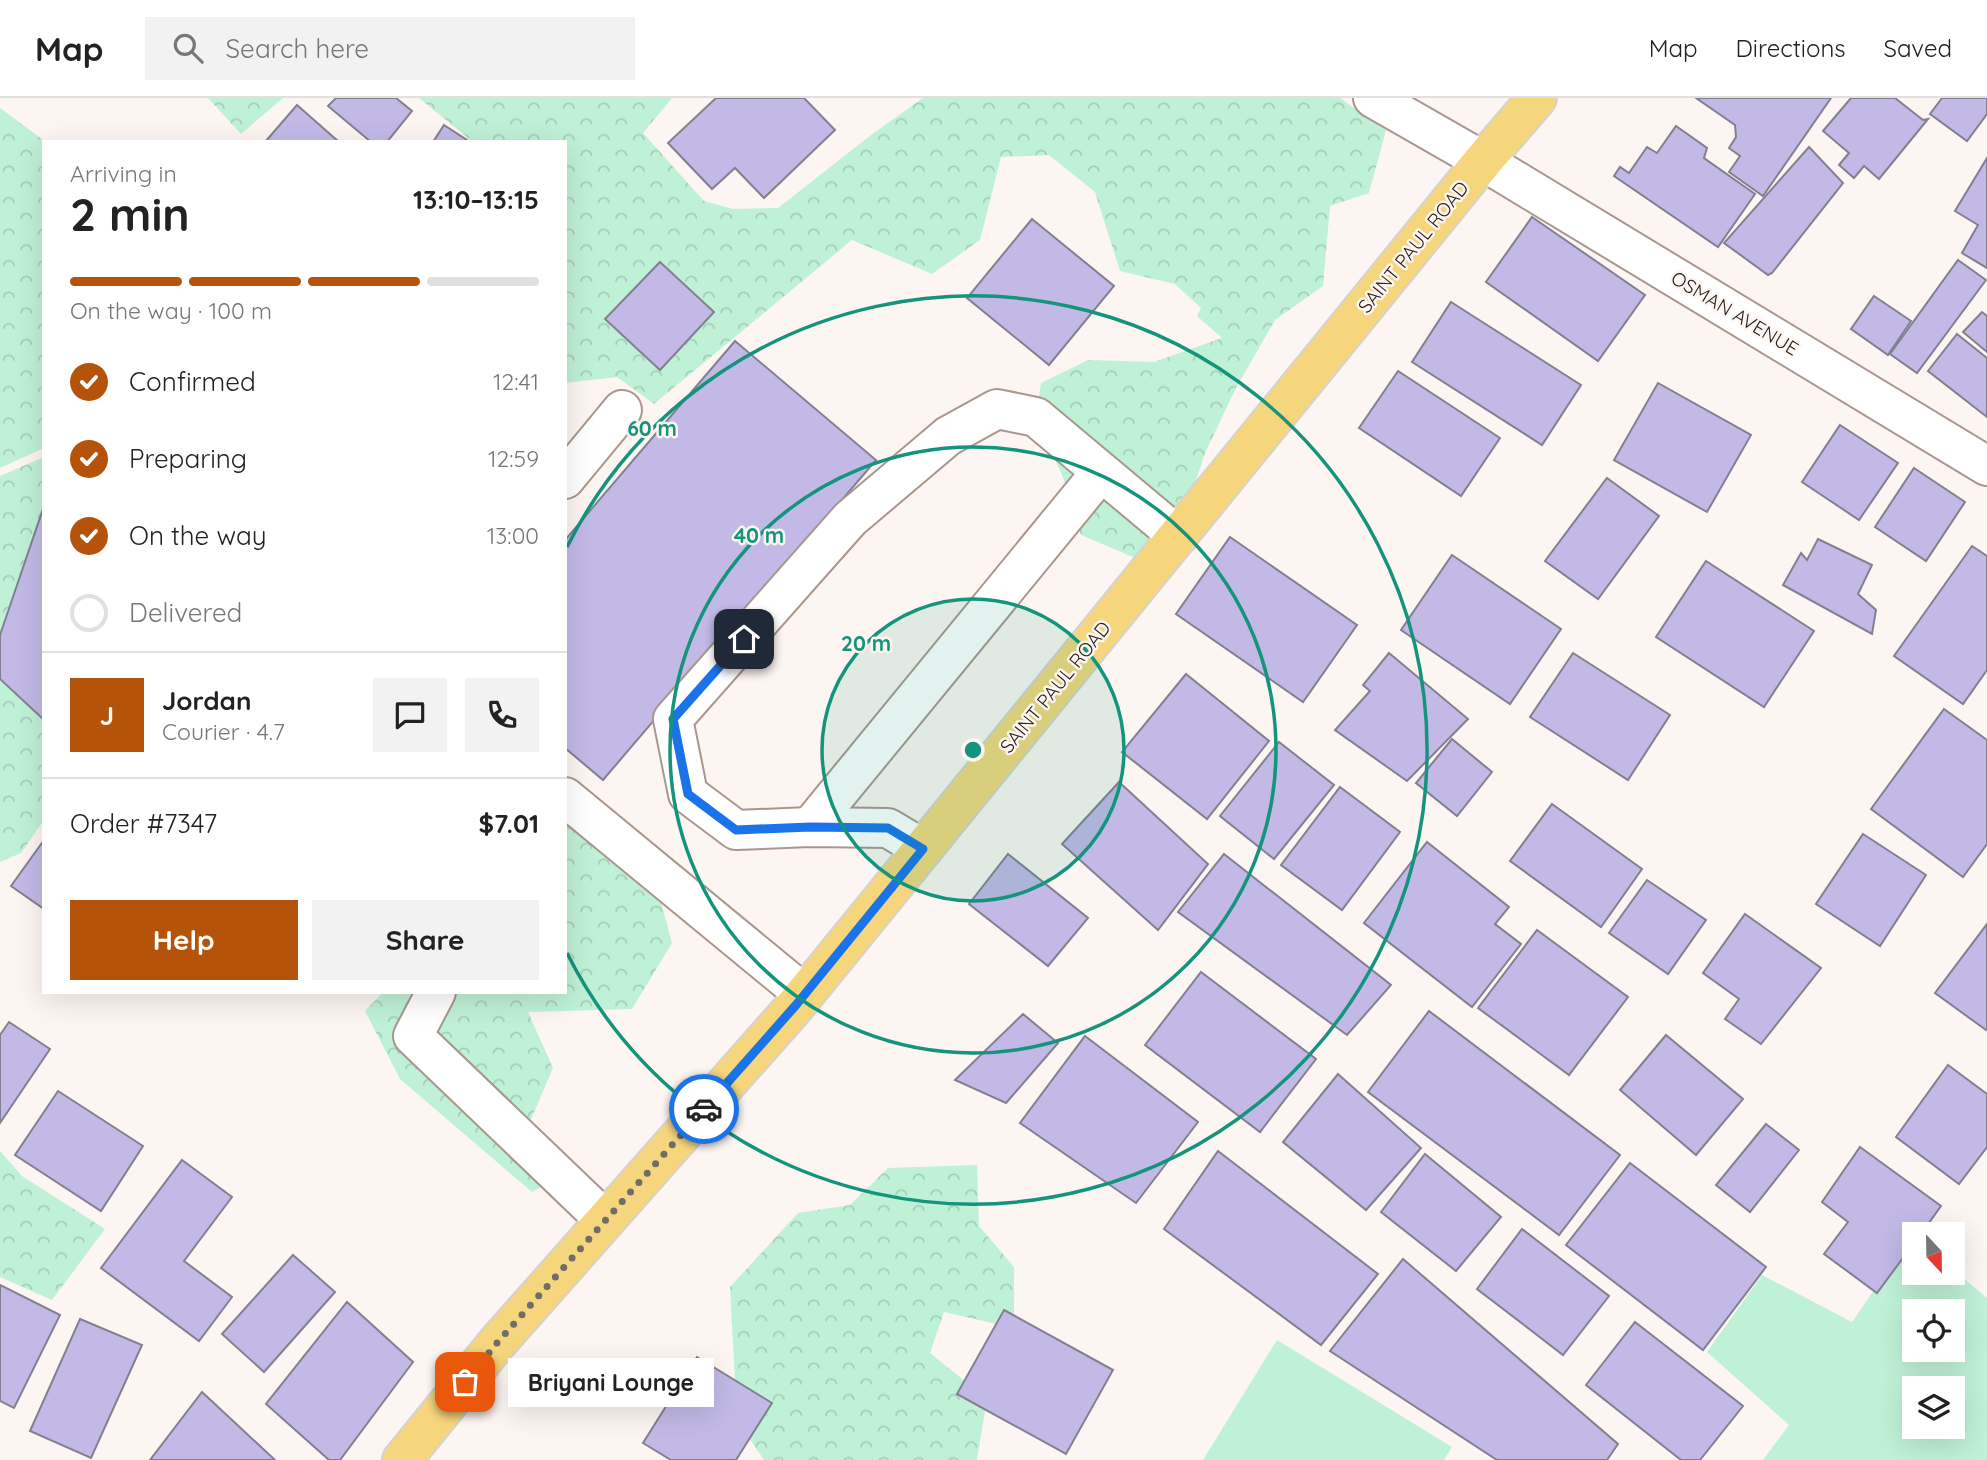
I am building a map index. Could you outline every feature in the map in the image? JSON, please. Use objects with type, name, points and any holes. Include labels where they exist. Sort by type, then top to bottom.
[{"type":"main road","name":"SAINT PAUL ROAD","points":[[402,1460],[497,1343],[804,994],[1483,160],[1537,98]]},
{"type":"street","name":"OSMAN AVENUE","points":[[1373,98],[1483,160],[1987,466]]},
{"type":"street","points":[[923,849],[888,828],[736,830],[688,794],[673,719],[850,519],[948,436],[998,409],[1037,417],[1178,536]]},
{"type":"street","points":[[567,477],[622,410]]},
{"type":"street","points":[[810,827],[1101,472]]},
{"type":"street","points":[[567,799],[804,994]]},
{"type":"street","points":[[435,994],[413,1037],[605,1220]]},
{"type":"green space","points":[[208,98],[283,98],[241,134]]},
{"type":"green space","points":[[419,98],[672,98],[643,133],[704,201],[733,209],[778,208],[923,98],[1340,98],[1386,130],[1369,193],[1330,206],[1323,286],[1275,320],[1236,388],[1205,453],[1178,536],[1133,557],[1081,535],[1063,477],[1036,417],[1041,383],[1088,360],[1154,362],[1222,338],[1197,316],[1201,308],[1175,284],[1120,271],[1095,192],[1049,155],[1001,157],[980,240],[932,274],[852,240],[654,404],[617,377],[567,383],[567,140],[471,140]]},
{"type":"green space","points":[[0,108],[43,140],[42,449],[0,468]]},
{"type":"green space","points":[[42,458],[42,823],[21,853],[0,862],[0,476]]},
{"type":"green space","points":[[567,816],[652,868],[672,943],[632,1009],[528,1012],[553,1068],[526,1131],[550,1182],[532,1192],[400,1079],[365,1011],[381,994],[567,994]]},
{"type":"green space","points":[[0,1151],[22,1176],[105,1229],[52,1300],[0,1277]]},
{"type":"green space","points":[[977,1165],[979,1226],[1014,1267],[1014,1328],[944,1312],[930,1353],[987,1399],[977,1460],[764,1460],[737,1420],[730,1287],[798,1213],[850,1205],[888,1168]]},
{"type":"green space","points":[[1902,1250],[1902,1285],[1965,1285],[1965,1279],[1987,1298],[1987,1460],[1763,1460],[1789,1425],[1707,1352],[1762,1275],[1852,1322]]},
{"type":"green space","points":[[1277,1340],[1452,1447],[1444,1460],[1203,1460]]},
{"type":"building","points":[[336,98],[396,98],[412,111],[389,140],[369,140],[328,106]]},
{"type":"building","points":[[716,98],[804,98],[835,130],[764,198],[735,168],[712,189],[668,143]]},
{"type":"building","points":[[1696,98],[1831,98],[1763,196],[1729,172],[1740,156],[1729,148],[1736,137],[1735,125]]},
{"type":"building","points":[[1851,98],[1895,98],[1923,120],[1928,119],[1879,179],[1864,166],[1854,178],[1839,165],[1849,153],[1823,131]]},
{"type":"building","points":[[1942,98],[1987,98],[1987,114],[1967,141],[1930,114]]},
{"type":"building","points":[[297,105],[337,140],[267,140]]},
{"type":"building","points":[[444,125],[467,140],[434,140]]},
{"type":"building","points":[[1676,126],[1707,148],[1704,158],[1755,194],[1718,247],[1614,176],[1620,167],[1629,173],[1647,147],[1657,153]]},
{"type":"building","points":[[1809,147],[1843,183],[1768,275],[1724,243]]},
{"type":"building","points":[[1987,158],[1987,268],[1962,253],[1978,225],[1955,211]]},
{"type":"building","points":[[1532,217],[1645,295],[1598,361],[1486,282]]},
{"type":"building","points":[[1032,219],[1114,286],[1049,365],[967,298]]},
{"type":"building","points":[[1958,260],[1986,280],[1917,373],[1890,354]]},
{"type":"building","points":[[660,262],[714,312],[660,370],[605,319]]},
{"type":"building","points":[[1874,296],[1911,321],[1888,355],[1851,329]]},
{"type":"building","points":[[1451,302],[1581,385],[1542,445],[1412,362]]},
{"type":"building","points":[[1982,312],[1987,316],[1987,352],[1963,332]]},
{"type":"building","points":[[1957,334],[1987,358],[1987,417],[1928,371]]},
{"type":"building","points":[[735,341],[876,460],[603,780],[567,750],[567,538]]},
{"type":"building","points":[[1398,371],[1500,438],[1461,496],[1359,428]]},
{"type":"building","points":[[1658,383],[1751,435],[1707,512],[1614,460]]},
{"type":"building","points":[[1840,425],[1898,463],[1859,520],[1802,482]]},
{"type":"building","points":[[1914,468],[1965,502],[1926,561],[1875,527]]},
{"type":"building","points":[[1607,478],[1659,516],[1598,599],[1545,561]]},
{"type":"building","points":[[42,512],[42,718],[0,679],[0,635]]},
{"type":"building","points":[[1230,537],[1357,625],[1303,702],[1176,614]]},
{"type":"building","points":[[1818,539],[1872,565],[1858,594],[1876,610],[1872,634],[1783,585],[1801,553],[1807,560]]},
{"type":"building","points":[[1972,546],[1987,556],[1987,670],[1963,704],[1894,656]]},
{"type":"building","points":[[1452,555],[1561,629],[1510,704],[1401,630]]},
{"type":"building","points":[[1706,561],[1814,631],[1764,707],[1656,637]]},
{"type":"building","points":[[1389,653],[1468,719],[1407,781],[1335,730],[1370,691],[1363,685]]},
{"type":"building","points":[[1573,653],[1670,715],[1628,780],[1530,717]]},
{"type":"building","points":[[1186,674],[1269,741],[1207,819],[1122,752]]},
{"type":"building","points":[[1944,709],[1987,740],[1987,844],[1963,877],[1871,809]]},
{"type":"building","points":[[1452,739],[1492,772],[1457,816],[1416,783]]},
{"type":"building","points":[[1279,742],[1334,785],[1274,859],[1220,816]]},
{"type":"building","points":[[1119,782],[1208,864],[1158,930],[1062,844]]},
{"type":"building","points":[[1340,787],[1400,832],[1342,910],[1281,865]]},
{"type":"building","points":[[1552,804],[1642,869],[1601,927],[1510,861]]},
{"type":"building","points":[[1863,834],[1926,875],[1880,946],[1816,904]]},
{"type":"building","points":[[1427,842],[1509,907],[1495,924],[1521,944],[1472,1007],[1364,923]]},
{"type":"building","points":[[42,843],[42,908],[11,886]]},
{"type":"building","points":[[1008,854],[1088,918],[1048,966],[969,904]]},
{"type":"building","points":[[1224,854],[1391,985],[1347,1035],[1178,912]]},
{"type":"building","points":[[1647,880],[1706,920],[1668,974],[1609,933]]},
{"type":"building","points":[[1745,914],[1821,968],[1761,1044],[1725,1019],[1739,999],[1703,973]]},
{"type":"building","points":[[1987,924],[1987,1029],[1986,1030],[1935,993]]},
{"type":"building","points":[[1537,930],[1628,997],[1569,1075],[1478,1008]]},
{"type":"building","points":[[1201,972],[1316,1059],[1260,1132],[1145,1045]]},
{"type":"building","points":[[1429,1011],[1620,1155],[1559,1235],[1368,1092]]},
{"type":"building","points":[[1023,1014],[1058,1043],[1006,1103],[955,1080]]},
{"type":"building","points":[[9,1022],[50,1049],[0,1123],[0,1035]]},
{"type":"building","points":[[1666,1035],[1743,1099],[1696,1155],[1620,1090]]},
{"type":"building","points":[[1085,1036],[1198,1122],[1136,1203],[1020,1123]]},
{"type":"building","points":[[1948,1065],[1987,1094],[1987,1147],[1959,1184],[1896,1137]]},
{"type":"building","points":[[1338,1074],[1421,1148],[1366,1210],[1283,1142]]},
{"type":"building","points":[[58,1091],[143,1146],[101,1211],[15,1155]]},
{"type":"building","points":[[1766,1124],[1799,1150],[1750,1212],[1716,1185]]},
{"type":"building","points":[[1860,1147],[1941,1206],[1930,1222],[1902,1222],[1902,1259],[1877,1293],[1824,1254],[1848,1222],[1822,1202]]},
{"type":"building","points":[[1218,1151],[1378,1274],[1321,1345],[1164,1229]]},
{"type":"building","points":[[1425,1154],[1501,1217],[1456,1271],[1381,1212]]},
{"type":"building","points":[[182,1160],[232,1197],[184,1261],[232,1297],[199,1341],[101,1268]]},
{"type":"building","points":[[1630,1163],[1766,1267],[1703,1350],[1566,1245]]},
{"type":"building","points":[[1522,1229],[1609,1296],[1563,1355],[1477,1289]]},
{"type":"building","points":[[293,1255],[335,1292],[264,1372],[222,1334]]},
{"type":"building","points":[[1403,1259],[1618,1444],[1607,1460],[1497,1460],[1330,1351]]},
{"type":"building","points":[[0,1285],[60,1315],[14,1408],[0,1401]]},
{"type":"building","points":[[347,1302],[413,1362],[340,1460],[329,1460],[266,1404]]},
{"type":"building","points":[[1004,1310],[1113,1370],[1066,1454],[957,1394]]},
{"type":"building","points":[[80,1319],[142,1345],[91,1458],[30,1431]]},
{"type":"building","points":[[1635,1322],[1743,1406],[1700,1460],[1681,1460],[1586,1385]]},
{"type":"building","points":[[697,1357],[772,1403],[736,1460],[671,1460],[643,1443]]},
{"type":"building","points":[[202,1392],[275,1460],[150,1460]]},
{"type":"way so far","points":[[465,1382],[704,1109]]},
{"type":"place","name":"Briyani Lounge","points":[[465,1382]]},
{"type":"route","points":[[704,1109],[796,1005],[923,849],[888,828],[736,830],[688,794],[673,719],[744,639]]}]
